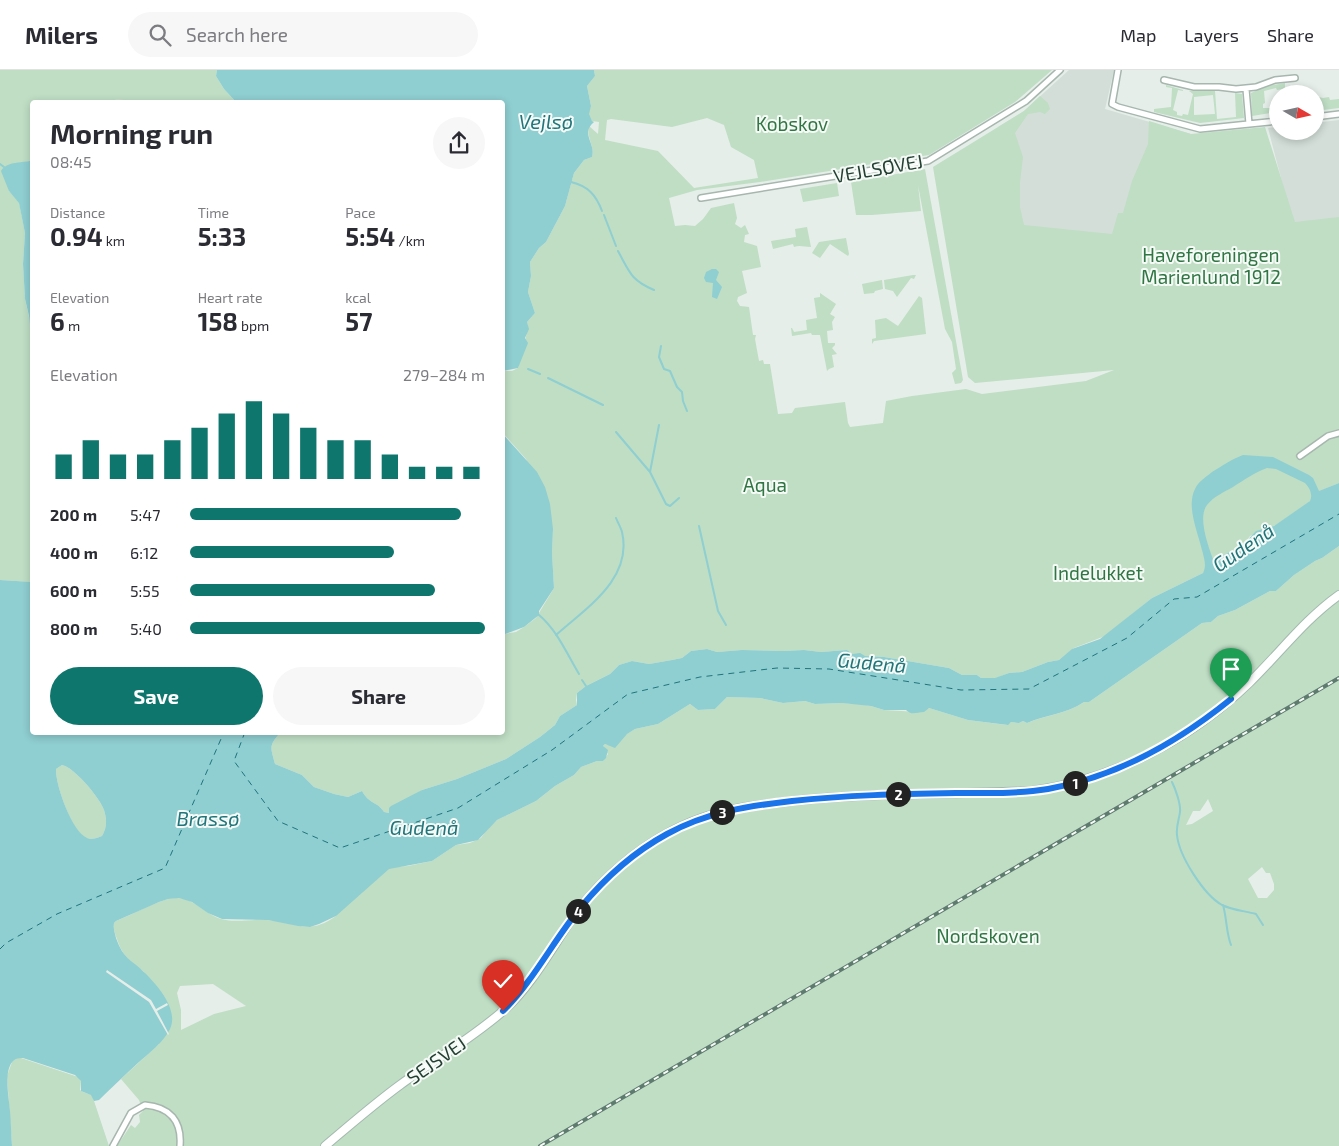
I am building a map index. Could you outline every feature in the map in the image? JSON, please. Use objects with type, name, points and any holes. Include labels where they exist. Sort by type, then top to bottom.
[{"type":"street","name":"VEJLSØVEJ","points":[[700,198],[928,161],[1026,101],[1060,70]]},
{"type":"street","points":[[1118,70],[1112,104],[1200,129],[1269,122]]},
{"type":"street","points":[[1164,80],[1194,87],[1246,89],[1275,80],[1295,78]]},
{"type":"street","points":[[1246,89],[1249,124]]},
{"type":"street","points":[[1324,116],[1339,114]]},
{"type":"street","points":[[1300,456],[1328,436],[1339,433]]},
{"type":"street","name":"SEJSVEJ","points":[[326,1146],[392,1091],[503,1011],[522,991],[572,919],[597,889],[631,858],[670,832],[714,814],[736,808],[852,796],[1032,791],[1049,789],[1099,776],[1172,741],[1212,714],[1250,682],[1304,624],[1339,595]]},
{"type":"street","points":[[112,1146],[131,1113],[145,1105],[161,1109],[176,1120],[179,1128],[180,1146]]},
{"type":"shaded area","points":[[1069,70],[1114,70],[1105,109],[1191,134],[1119,242],[1017,235],[998,127],[1024,111]]},
{"type":"shaded area","points":[[1339,120],[1339,218],[1293,224],[1271,140],[1324,140],[1324,122]]},
{"type":"green space","points":[[0,70],[217,70],[216,76],[234,100],[30,100],[30,161],[16,163],[9,191],[19,202],[25,233],[23,264],[25,299],[30,327],[30,582],[0,580]]},
{"type":"green space","points":[[594,70],[1052,70],[1015,102],[929,155],[697,190],[669,198],[675,226],[695,226],[711,208],[734,203],[737,218],[735,224],[741,228],[745,225],[749,234],[745,235],[744,242],[757,246],[761,267],[742,271],[747,293],[738,297],[737,301],[740,306],[749,307],[753,335],[756,335],[759,361],[763,360],[764,364],[770,364],[778,414],[792,413],[795,408],[845,402],[850,427],[883,423],[886,401],[966,389],[982,394],[1086,381],[1114,370],[975,383],[968,377],[933,167],[1024,111],[1040,96],[1048,103],[1050,109],[1045,114],[1040,112],[1028,114],[1015,133],[1023,157],[1020,207],[1024,225],[1112,234],[1118,213],[1123,213],[1132,181],[1148,144],[1149,121],[1191,134],[1265,127],[1295,222],[1339,217],[1339,483],[1320,491],[1308,503],[1276,525],[1250,536],[1244,544],[1222,556],[1203,573],[1152,598],[1105,636],[1074,648],[1059,660],[1022,672],[1009,673],[996,678],[981,678],[977,675],[962,675],[949,668],[884,657],[853,654],[847,650],[821,652],[804,650],[742,650],[717,652],[707,649],[691,651],[682,658],[672,660],[649,664],[632,661],[619,665],[610,674],[586,686],[577,693],[577,705],[560,716],[555,725],[540,737],[506,759],[457,779],[422,790],[389,813],[384,812],[379,806],[368,799],[362,791],[348,797],[314,787],[302,775],[275,764],[272,744],[278,735],[505,735],[505,634],[516,632],[536,618],[554,588],[553,529],[526,459],[505,435],[505,371],[512,371],[518,368],[526,338],[527,322],[535,313],[528,292],[531,276],[530,262],[539,248],[546,242],[565,206],[574,173],[584,160],[592,157],[593,153],[588,130],[589,126],[598,134],[599,122],[592,121],[588,114],[591,106],[587,86],[595,76]],"holes":[[[707,118],[724,125],[731,147],[754,160],[758,178],[694,188],[658,151],[605,140],[607,120],[672,127]]]},
{"type":"green space","points":[[1166,85],[1183,90],[1178,90],[1173,110],[1177,112],[1177,115],[1188,115],[1193,94],[1189,91],[1215,91],[1217,119],[1236,117],[1235,93],[1242,94],[1244,118],[1200,123],[1154,112],[1154,109],[1171,107],[1172,88],[1166,87]],"holes":[[[1213,95],[1215,114],[1194,115],[1194,97]]]},
{"type":"green space","points":[[1269,86],[1269,90],[1264,91],[1265,103],[1263,108],[1269,108],[1269,113],[1252,116],[1251,93]]},
{"type":"green space","points":[[1329,97],[1330,100],[1339,99],[1339,108],[1324,110],[1324,98]]},
{"type":"green space","points":[[925,169],[963,380],[961,383],[955,384],[952,373],[956,369],[952,342],[945,329],[918,185],[921,211],[856,215],[851,182]]},
{"type":"green space","points":[[837,183],[839,196],[803,202],[800,189]]},
{"type":"green space","points":[[807,227],[811,247],[794,247],[793,244],[773,249],[771,241],[796,237],[795,229]]},
{"type":"green space","points":[[846,238],[848,256],[830,244],[820,258],[812,253],[819,242]]},
{"type":"green space","points":[[916,275],[914,279],[911,278],[897,297],[893,291],[885,289],[884,280]]},
{"type":"green space","points":[[882,280],[883,289],[874,293],[864,294],[862,284]]},
{"type":"green space","points":[[820,293],[836,304],[830,314],[835,317],[832,322],[833,330],[827,331],[828,343],[835,343],[832,348],[837,354],[832,355],[834,367],[827,371],[820,335],[812,335],[811,333],[792,336],[791,328],[794,332],[807,330],[806,320],[817,318],[814,298],[820,297]]},
{"type":"green space","points":[[919,296],[922,298],[926,334],[874,341],[872,344],[872,339],[876,338],[875,320],[886,318],[898,326]]},
{"type":"green space","name":"Nordskoven","points":[[1339,546],[1339,1146],[117,1146],[131,1125],[135,1128],[140,1122],[139,1115],[143,1111],[139,1100],[121,1079],[159,1044],[144,972],[124,954],[114,929],[116,921],[155,904],[170,899],[182,898],[215,917],[226,920],[267,920],[310,927],[326,922],[336,916],[365,869],[408,866],[432,861],[456,845],[470,843],[481,838],[497,820],[536,801],[555,786],[574,775],[581,767],[597,761],[603,761],[608,754],[603,746],[605,744],[608,745],[635,729],[658,724],[690,704],[698,710],[715,709],[727,697],[760,698],[783,703],[805,701],[815,704],[859,704],[884,710],[918,712],[929,708],[968,720],[1007,725],[1011,722],[1019,723],[1023,721],[1027,723],[1064,712],[1084,702],[1089,702],[1202,623],[1211,622],[1218,616],[1235,610],[1270,591],[1276,591],[1294,575]],"holes":[[[1208,799],[1213,811],[1192,824],[1186,825],[1193,811],[1200,811]],[[1262,867],[1266,873],[1270,873],[1274,890],[1267,898],[1258,898],[1248,879]],[[213,984],[246,1006],[214,1014],[181,1030],[181,1010],[177,993],[180,986]]]},
{"type":"green space","points":[[62,765],[80,777],[102,805],[105,813],[106,827],[102,836],[92,839],[86,838],[75,827],[65,807],[56,776],[56,769]]},
{"type":"green space","points":[[18,1057],[78,1077],[81,1081],[80,1090],[92,1095],[109,1146],[12,1146],[7,1076],[12,1062]]},
{"type":"water","name":"Vejlsø","points":[[217,70],[594,70],[595,76],[587,86],[591,106],[589,114],[594,122],[588,131],[593,152],[592,157],[584,160],[574,173],[565,206],[546,242],[539,248],[530,262],[531,276],[528,292],[535,313],[527,322],[529,329],[525,338],[528,343],[518,368],[505,371],[505,100],[234,100],[216,76]]},
{"type":"water","points":[[30,160],[30,326],[25,299],[23,264],[25,233],[19,203],[9,191],[1,171],[7,165]]},
{"type":"water","points":[[716,269],[719,272],[716,280],[722,287],[717,299],[712,297],[713,283],[706,282],[704,278],[706,272]]},
{"type":"water","points":[[505,436],[537,472],[545,487],[550,504],[553,529],[554,588],[539,611],[539,615],[524,627],[505,634]]},
{"type":"water","name":"Brassø","points":[[1243,455],[1273,457],[1309,475],[1313,478],[1319,491],[1339,483],[1339,546],[1294,575],[1276,591],[1270,591],[1235,610],[1218,616],[1211,622],[1202,623],[1089,702],[1084,702],[1063,712],[1027,723],[1023,721],[1019,723],[1011,722],[1008,725],[968,720],[929,708],[924,712],[912,713],[906,710],[884,710],[871,706],[842,703],[815,704],[805,701],[783,703],[760,698],[727,697],[715,709],[698,710],[690,704],[658,724],[635,729],[627,734],[615,748],[605,744],[603,746],[608,750],[603,761],[597,761],[581,767],[574,775],[555,786],[536,801],[497,820],[478,840],[456,845],[432,861],[389,869],[336,916],[319,924],[310,927],[268,920],[222,919],[208,913],[192,902],[179,898],[159,902],[116,921],[114,927],[116,938],[125,955],[150,978],[166,999],[172,1014],[172,1022],[164,1039],[99,1100],[94,1101],[91,1095],[81,1091],[81,1081],[75,1075],[23,1058],[16,1059],[11,1063],[8,1079],[12,1146],[0,1146],[0,580],[30,582],[30,735],[278,735],[272,744],[275,764],[302,775],[314,787],[334,794],[348,797],[362,791],[368,799],[379,806],[384,812],[389,813],[391,806],[422,790],[457,779],[506,759],[540,737],[555,725],[560,716],[577,705],[577,693],[586,686],[610,674],[619,665],[632,661],[649,664],[682,658],[691,651],[707,649],[717,652],[742,650],[804,650],[821,652],[847,650],[853,654],[860,653],[865,656],[884,657],[949,668],[962,675],[995,678],[1009,673],[1022,672],[1059,660],[1072,649],[1100,639],[1152,598],[1203,573],[1205,562],[1192,511],[1193,496],[1196,486],[1202,480]],"holes":[[[1267,468],[1276,469],[1305,483],[1310,492],[1310,501],[1274,526],[1256,531],[1244,544],[1222,556],[1216,563],[1214,562],[1207,541],[1203,517],[1207,505],[1219,495],[1254,474]],[[62,765],[80,777],[102,805],[106,820],[106,827],[102,836],[93,839],[87,838],[81,834],[70,817],[61,796],[56,776],[56,769]]]},
{"type":"pier","points":[[107,970],[151,1000],[156,1009],[167,1003],[168,1005],[157,1011],[168,1035],[149,1002],[106,972]]},
{"type":"waterway","points":[[0,164],[4,167]]},
{"type":"waterway","points":[[571,182],[591,192],[602,211]]},
{"type":"waterway","points":[[604,215],[616,246]]},
{"type":"waterway","points":[[618,251],[632,275],[640,283],[654,290]]},
{"type":"waterway","points":[[661,346],[659,357],[664,369],[670,371],[677,387],[682,392],[687,411]]},
{"type":"waterway","points":[[528,369],[540,374]]},
{"type":"waterway","points":[[548,378],[603,405]]},
{"type":"waterway","points":[[650,472],[659,425]]},
{"type":"waterway","points":[[616,432],[650,472],[666,504],[670,506],[679,498]]},
{"type":"waterway","points":[[556,635],[593,603],[614,578],[621,564],[624,549],[622,532],[616,518]]},
{"type":"waterway","points":[[699,526],[718,611],[726,625]]},
{"type":"waterway","points":[[539,615],[556,635],[579,674]]},
{"type":"waterway","points":[[582,680],[586,686]]},
{"type":"waterway","points":[[1172,782],[1178,796],[1180,809],[1177,835],[1187,864],[1200,884],[1215,900],[1226,907],[1256,914],[1263,925]]},
{"type":"waterway","points":[[1223,905],[1231,945]]},
{"type":"ferry route","points":[[244,735],[234,761],[278,821],[340,848],[458,808],[552,750],[628,694],[700,677],[777,668],[829,669],[961,690],[1029,689],[1127,638],[1174,599],[1197,597],[1339,514]]},
{"type":"ferry route","points":[[0,949],[6,943],[57,914],[165,868],[223,735]]},
{"type":"railway","points":[[540,1146],[1339,678]]},
{"type":"route","points":[[503,1011],[522,991],[572,919],[597,889],[620,867],[654,842],[701,818],[736,808],[825,798],[1049,789],[1099,776],[1151,752],[1198,725],[1231,699]]},
{"type":"park label","name":"Kobskov","points":[[792,123]]},
{"type":"park label","name":"Haveforeningen Marienlund 1912","points":[[1211,265]]},
{"type":"park label","name":"Aqua","points":[[765,484]]},
{"type":"park label","name":"Indelukket","points":[[1098,572]]},
{"type":"water label","name":"Gudenå","points":[[1243,547]]},
{"type":"water label","name":"Gudenå","points":[[872,662]]},
{"type":"water label","name":"Gudenå","points":[[424,827]]}]
